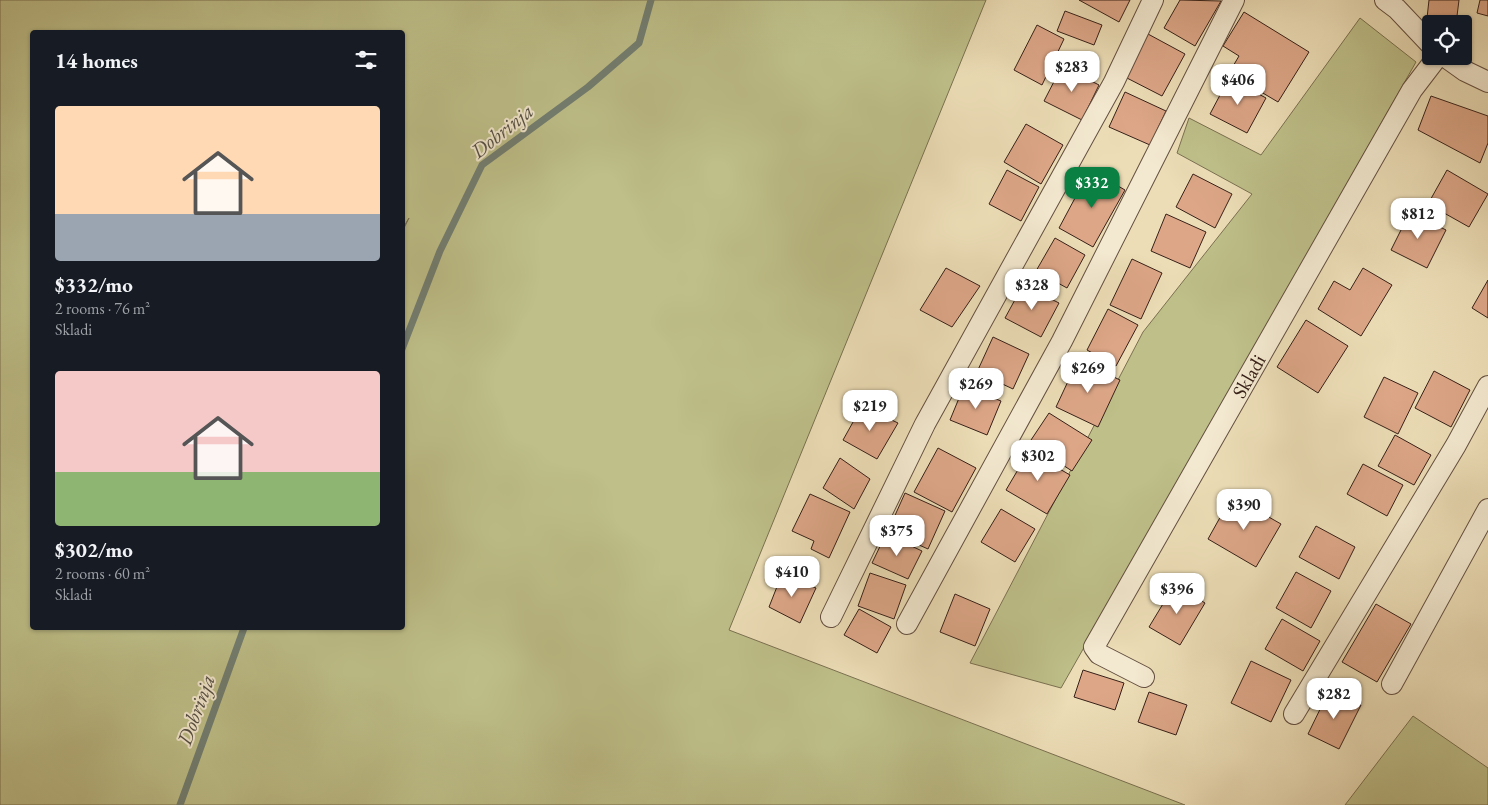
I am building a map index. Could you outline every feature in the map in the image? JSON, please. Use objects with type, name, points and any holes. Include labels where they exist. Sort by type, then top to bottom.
[{"type":"street","points":[[831,617],[925,424],[1114,82],[1153,0]]},
{"type":"street","points":[[907,624],[1062,341],[1234,0]]},
{"type":"street","points":[[1385,0],[1397,9],[1422,35]]},
{"type":"street","name":"Skladi","points":[[1144,677],[1099,654],[1094,647],[1408,98],[1432,65]]},
{"type":"street","points":[[1457,65],[1488,82]]},
{"type":"street","points":[[1294,714],[1456,445],[1488,386]]},
{"type":"street","points":[[1392,684],[1488,509]]},
{"type":"green space","points":[[0,0],[986,0],[729,630],[1185,805],[0,805]]},
{"type":"green space","points":[[1360,18],[1416,62],[1061,688],[970,663],[1143,332],[1252,194],[1177,153],[1189,118],[1261,155]]},
{"type":"green space","points":[[1413,716],[1488,768],[1488,805],[1345,805]]},
{"type":"building","points":[[1079,0],[1130,0],[1119,22]]},
{"type":"building","points":[[1180,0],[1221,1],[1195,46],[1164,28]]},
{"type":"building","points":[[1429,0],[1459,0],[1457,15],[1427,15]]},
{"type":"building","points":[[1480,0],[1488,0],[1488,16],[1477,13]]},
{"type":"building","points":[[1065,11],[1102,25],[1094,45],[1057,31]]},
{"type":"building","points":[[1244,12],[1309,52],[1278,102],[1229,73],[1239,56],[1223,46]]},
{"type":"building","points":[[1037,25],[1064,39],[1042,85],[1014,70]]},
{"type":"building","points":[[1148,34],[1185,54],[1162,96],[1125,77]]},
{"type":"building","points":[[1062,66],[1099,85],[1082,120],[1044,101]]},
{"type":"building","points":[[1229,78],[1266,98],[1247,133],[1210,114]]},
{"type":"building","points":[[1125,92],[1166,111],[1150,145],[1109,127]]},
{"type":"building","points":[[1431,96],[1488,116],[1488,143],[1480,163],[1418,130]]},
{"type":"building","points":[[1026,124],[1063,145],[1041,184],[1004,162]]},
{"type":"building","points":[[1007,170],[1039,187],[1021,221],[989,204]]},
{"type":"building","points":[[1090,170],[1125,190],[1093,247],[1059,228]]},
{"type":"building","points":[[1447,170],[1488,194],[1469,227],[1428,204]]},
{"type":"building","points":[[1193,174],[1232,194],[1215,228],[1176,207]]},
{"type":"building","points":[[1410,212],[1446,230],[1427,268],[1391,250]]},
{"type":"building","points":[[1166,214],[1206,232],[1190,268],[1151,251]]},
{"type":"building","points":[[1055,238],[1085,255],[1067,288],[1036,271]]},
{"type":"building","points":[[1132,259],[1162,273],[1141,319],[1110,305]]},
{"type":"building","points":[[946,268],[980,286],[952,327],[920,310]]},
{"type":"building","points":[[1363,268],[1392,285],[1361,336],[1318,309],[1334,281],[1350,290]]},
{"type":"building","points":[[1488,280],[1488,318],[1472,308]]},
{"type":"building","points":[[1023,285],[1059,303],[1041,337],[1005,318]]},
{"type":"building","points":[[1108,309],[1138,325],[1116,366],[1087,350]]},
{"type":"building","points":[[1306,320],[1348,346],[1318,393],[1277,367]]},
{"type":"building","points":[[993,337],[1029,354],[1013,389],[977,372]]},
{"type":"building","points":[[1078,360],[1120,380],[1098,427],[1056,407]]},
{"type":"building","points":[[1434,371],[1470,390],[1451,427],[1415,408]]},
{"type":"building","points":[[1384,377],[1418,393],[1398,434],[1364,417]]},
{"type":"building","points":[[964,386],[1001,401],[987,435],[950,420]]},
{"type":"building","points":[[862,406],[898,423],[877,459],[843,440]]},
{"type":"building","points":[[1049,413],[1092,440],[1072,471],[1029,443]]},
{"type":"building","points":[[1395,435],[1431,455],[1414,485],[1378,466]]},
{"type":"building","points":[[938,448],[976,468],[952,512],[914,492]]},
{"type":"building","points":[[1029,451],[1070,475],[1047,514],[1006,490]]},
{"type":"building","points":[[840,458],[870,479],[854,509],[823,488]]},
{"type":"building","points":[[1363,464],[1403,485],[1387,516],[1347,494]]},
{"type":"building","points":[[905,493],[945,511],[928,549],[888,531]]},
{"type":"building","points":[[810,494],[850,512],[829,558],[811,549],[814,541],[792,531]]},
{"type":"building","points":[[1232,496],[1281,524],[1256,567],[1208,539]]},
{"type":"building","points":[[1001,509],[1035,529],[1015,562],[981,542]]},
{"type":"building","points":[[1316,526],[1355,547],[1339,579],[1299,557]]},
{"type":"building","points":[[886,534],[922,551],[908,579],[872,563]]},
{"type":"building","points":[[1296,572],[1331,591],[1311,628],[1276,608]]},
{"type":"building","points":[[870,573],[906,585],[894,619],[858,606]]},
{"type":"building","points":[[782,574],[816,588],[800,623],[769,607]]},
{"type":"building","points":[[1175,584],[1205,603],[1180,645],[1149,627]]},
{"type":"building","points":[[955,594],[990,609],[975,646],[940,632]]},
{"type":"building","points":[[1376,604],[1411,624],[1377,682],[1342,662]]},
{"type":"building","points":[[859,609],[891,627],[877,653],[844,635]]},
{"type":"building","points":[[1282,619],[1320,641],[1303,671],[1265,649]]},
{"type":"building","points":[[1251,661],[1291,680],[1271,722],[1231,703]]},
{"type":"building","points":[[1083,670],[1124,683],[1115,710],[1074,697]]},
{"type":"building","points":[[1149,692],[1187,705],[1176,735],[1138,722]]},
{"type":"building","points":[[1327,695],[1338,701],[1341,695],[1361,705],[1339,749],[1308,734]]},
{"type":"waterway","name":"Dobrinja","points":[[405,341],[440,251],[482,165],[588,87],[639,43],[651,0]]},
{"type":"waterway","name":"Dobrinja","points":[[180,805],[243,630]]}]
